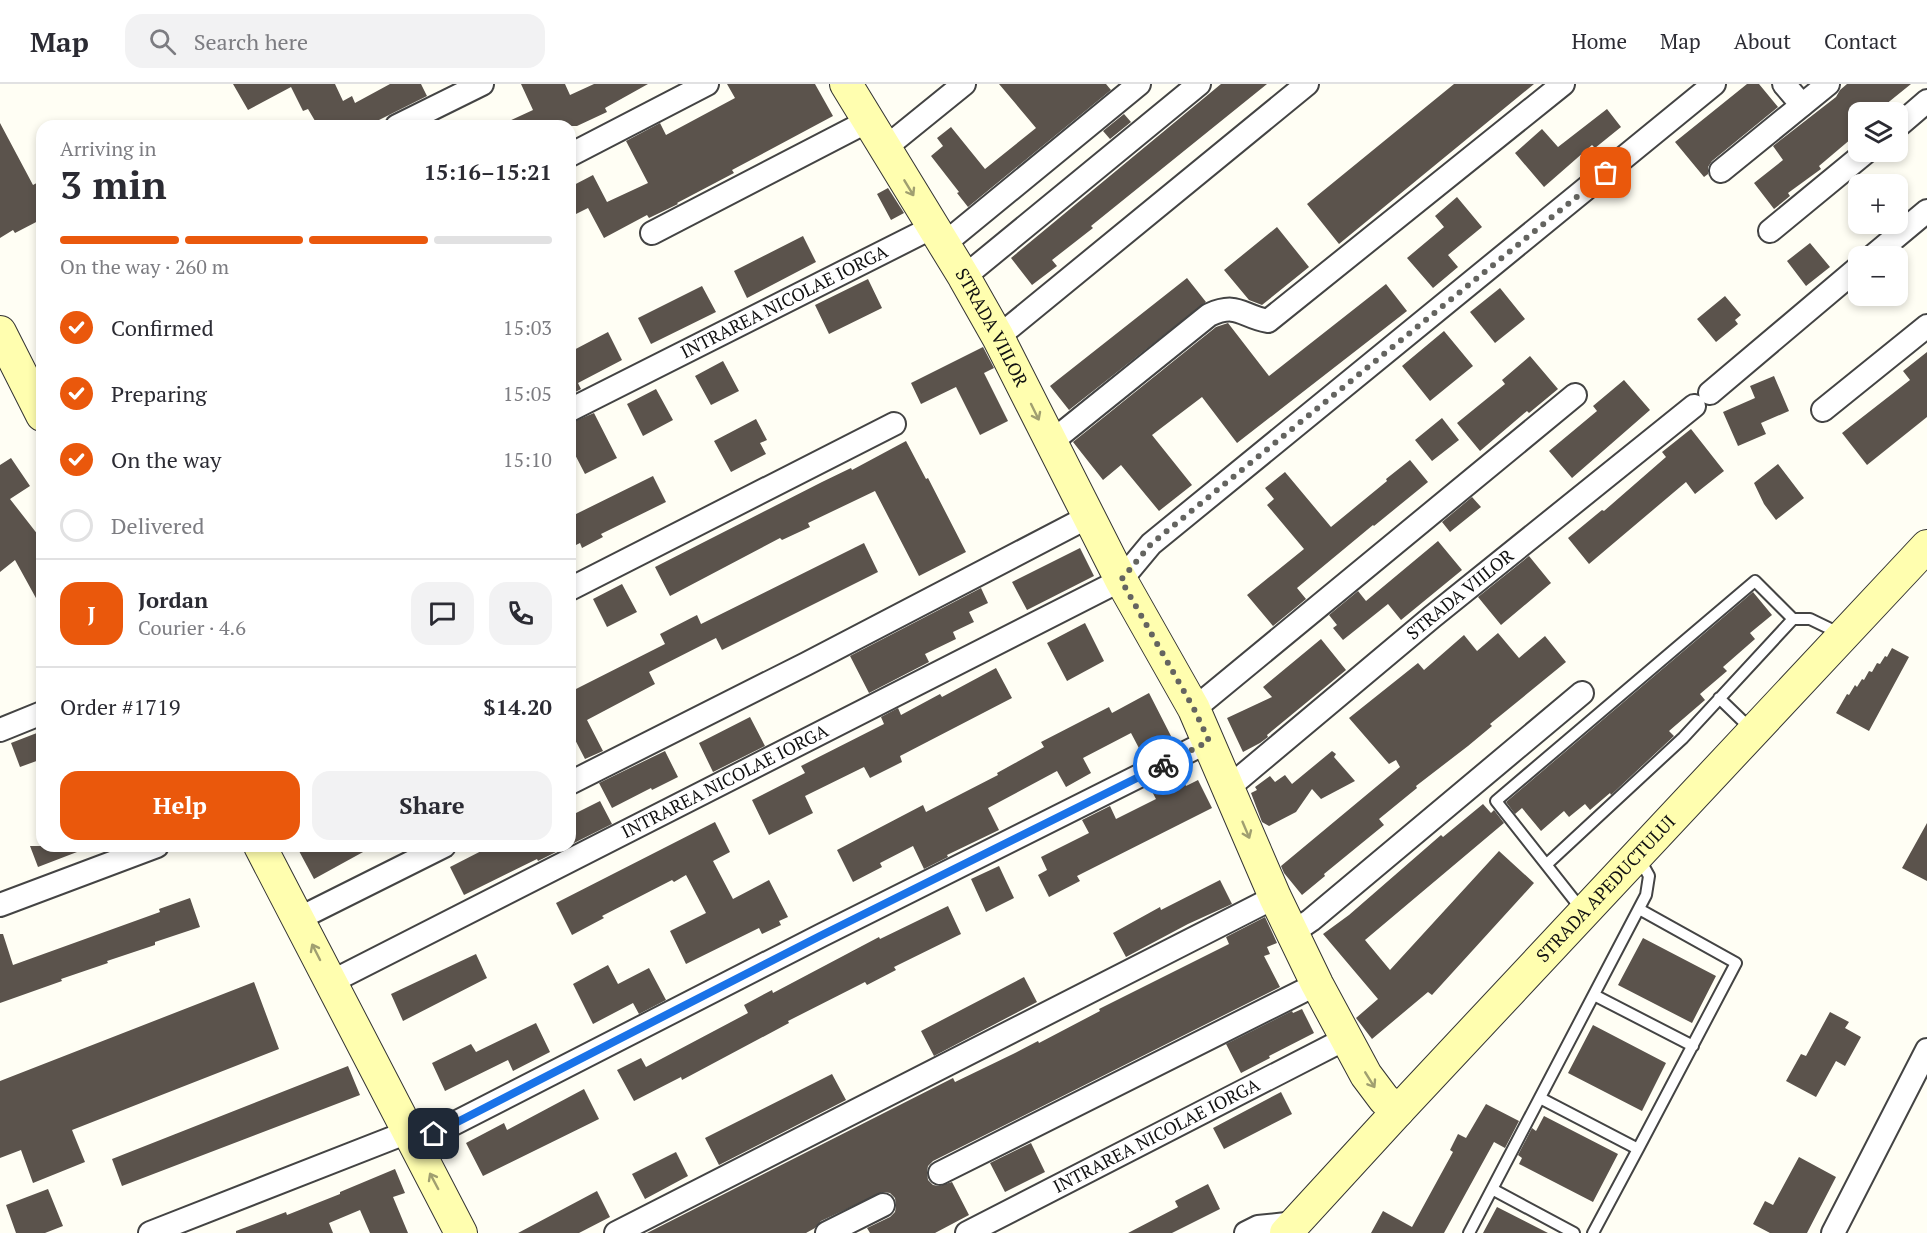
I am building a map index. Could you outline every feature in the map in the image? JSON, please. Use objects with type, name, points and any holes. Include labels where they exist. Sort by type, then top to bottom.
[{"type":"street","points":[[409,120],[482,84]]},
{"type":"street","points":[[576,152],[707,84]]},
{"type":"street","name":"STRADA VIILOR","points":[[846,84],[939,235],[998,337],[1121,580],[1194,709],[1275,897],[1317,984],[1374,1087],[1398,1111]]},
{"type":"street","points":[[885,148],[964,84]]},
{"type":"street","name":"INTRAREA NICOLAE IORGA","points":[[576,407],[939,235],[1139,84]]},
{"type":"street","points":[[964,277],[1199,84]]},
{"type":"street","points":[[998,337],[1307,84]]},
{"type":"street","points":[[1050,443],[1209,315],[1223,309],[1240,310],[1255,318],[1268,321],[1563,84]]},
{"type":"street","points":[[1121,580],[1151,544],[1714,84]]},
{"type":"street","points":[[1784,84],[1802,105]]},
{"type":"street","points":[[1721,171],[1828,84]]},
{"type":"street","points":[[1908,117],[1927,101]]},
{"type":"street","points":[[652,233],[868,121]]},
{"type":"street","points":[[1770,231],[1854,162]]},
{"type":"street","points":[[1885,246],[1927,211]]},
{"type":"street","name":"STRADA VIILOR","points":[[1228,788],[1432,617],[1702,399],[1848,276]]},
{"type":"street","points":[[1822,410],[1927,326]]},
{"type":"street","points":[[0,332],[36,398]]},
{"type":"street","points":[[1194,709],[1575,394]]},
{"type":"street","points":[[576,586],[894,424]]},
{"type":"street","points":[[576,780],[806,664],[1088,517]]},
{"type":"street","name":"STRADA APEDUCTULUI","points":[[1291,1228],[1927,546]]},
{"type":"street","name":"INTRAREA NICOLAE IORGA","points":[[331,982],[1121,580]]},
{"type":"street","points":[[1292,933],[1311,920],[1582,693]]},
{"type":"street","points":[[0,730],[36,715]]},
{"type":"street","points":[[150,1233],[411,1138],[1209,741]]},
{"type":"street","points":[[0,905],[141,852]]},
{"type":"street","points":[[263,852],[461,1233]]},
{"type":"street","points":[[298,919],[432,852]]},
{"type":"street","points":[[616,1233],[1275,897]]},
{"type":"street","points":[[940,1173],[1317,984]]},
{"type":"street","name":"INTRAREA NICOLAE IORGA","points":[[967,1233],[1347,1038]]},
{"type":"street","points":[[1833,1233],[1927,1050]]},
{"type":"street","points":[[827,1233],[883,1205]]},
{"type":"street","points":[[1246,1233],[1258,1227],[1291,1228]]},
{"type":"lane","points":[[1584,912],[1496,801],[1755,581],[1793,619],[1810,619],[1844,635]]},
{"type":"lane","points":[[1547,864],[1683,738],[1793,619]]},
{"type":"lane","points":[[1719,698],[1754,731]]},
{"type":"lane","points":[[1469,1233],[1646,895],[1648,876],[1637,855]]},
{"type":"lane","points":[[1593,1233],[1736,963],[1639,909]]},
{"type":"lane","points":[[1594,995],[1693,1046]]},
{"type":"lane","points":[[1540,1098],[1638,1149]]},
{"type":"lane","points":[[1492,1189],[1575,1233]]},
{"type":"building","points":[[233,84],[335,84],[343,101],[352,96],[355,103],[390,84],[421,84],[427,96],[379,120],[314,120],[308,109],[303,111],[291,87],[248,110]]},
{"type":"building","points":[[521,84],[565,84],[570,95],[594,84],[648,84],[605,108],[607,112],[577,126],[576,120],[511,120],[533,110]]},
{"type":"building","points":[[727,84],[815,84],[833,116],[732,170],[734,173],[678,204],[649,218],[647,215],[604,238],[588,208],[576,214],[576,184],[593,175],[607,202],[648,183],[626,141],[660,123],[666,135],[735,98]]},
{"type":"building","points":[[999,84],[1106,84],[1111,90],[968,207],[931,156],[943,146],[937,138],[951,127],[985,169],[1036,128]]},
{"type":"building","points":[[1221,84],[1267,84],[1091,226],[1093,228],[1052,260],[1057,266],[1032,285],[1011,258]]},
{"type":"building","points":[[1454,84],[1534,84],[1339,244],[1307,204]]},
{"type":"building","points":[[1747,84],[1759,84],[1778,107],[1712,161],[1708,167],[1708,174],[1704,177],[1675,142]]},
{"type":"building","points":[[1847,84],[1911,84],[1889,102],[1848,102],[1848,141],[1819,166],[1821,169],[1788,193],[1790,196],[1774,209],[1754,183],[1783,160],[1773,146],[1836,97]]},
{"type":"building","points":[[1607,109],[1621,127],[1595,148],[1592,145],[1544,187],[1515,153],[1542,129],[1558,147]]},
{"type":"building","points":[[1124,114],[1131,122],[1110,139],[1103,131]]},
{"type":"building","points":[[0,123],[33,185],[36,183],[36,222],[15,233],[13,230],[0,238]]},
{"type":"building","points":[[888,188],[904,213],[891,220],[877,194]]},
{"type":"building","points":[[1457,197],[1482,227],[1448,255],[1458,267],[1433,288],[1407,258],[1444,227],[1435,216]]},
{"type":"building","points":[[1277,227],[1309,267],[1262,305],[1249,300],[1224,270]]},
{"type":"building","points":[[803,236],[816,262],[747,298],[734,271]]},
{"type":"building","points":[[1810,243],[1830,267],[1806,286],[1787,261]]},
{"type":"building","points":[[1187,278],[1206,302],[1069,410],[1050,386]]},
{"type":"building","points":[[868,279],[882,308],[829,334],[815,305]]},
{"type":"building","points":[[1386,284],[1407,311],[1237,443],[1202,397],[1152,435],[1192,485],[1159,511],[1121,465],[1103,480],[1073,442],[1216,327],[1228,323],[1269,376]]},
{"type":"building","points":[[702,286],[716,312],[651,344],[638,318]]},
{"type":"building","points":[[1500,288],[1525,319],[1495,343],[1470,312]]},
{"type":"building","points":[[1725,296],[1741,315],[1735,320],[1738,324],[1716,342],[1697,319]]},
{"type":"building","points":[[1444,331],[1473,366],[1430,401],[1402,366]]},
{"type":"building","points":[[608,332],[622,360],[578,383],[581,389],[576,392],[576,349]]},
{"type":"building","points":[[983,347],[994,368],[984,373],[1008,421],[980,435],[956,387],[921,404],[911,383]]},
{"type":"building","points":[[1927,352],[1927,417],[1867,465],[1842,433],[1910,380],[1903,371]]},
{"type":"building","points":[[1530,356],[1558,389],[1529,413],[1527,411],[1480,451],[1457,423],[1505,384],[1502,380]]},
{"type":"building","points":[[723,361],[739,391],[711,405],[695,376]]},
{"type":"building","points":[[1774,376],[1789,411],[1761,423],[1766,434],[1738,446],[1723,412],[1755,398],[1750,386]]},
{"type":"building","points":[[1624,380],[1650,410],[1572,478],[1549,451],[1597,411],[1593,406]]},
{"type":"building","points":[[656,389],[673,420],[643,436],[627,404]]},
{"type":"building","points":[[594,413],[617,458],[585,474],[576,457],[576,420]]},
{"type":"building","points":[[1442,418],[1459,440],[1432,461],[1415,440]]},
{"type":"building","points":[[756,419],[767,440],[760,443],[766,454],[731,472],[714,441]]},
{"type":"building","points":[[1691,429],[1724,471],[1695,494],[1686,482],[1589,564],[1568,538],[1602,510],[1604,511],[1666,457],[1662,452]]},
{"type":"building","points":[[906,441],[966,552],[919,576],[875,491],[808,523],[810,527],[782,540],[780,538],[670,596],[655,567]]},
{"type":"building","points":[[11,458],[30,486],[10,499],[36,532],[36,598],[15,560],[0,572],[0,465]]},
{"type":"building","points":[[1410,460],[1428,482],[1297,588],[1306,599],[1273,626],[1247,595],[1304,549],[1267,505],[1274,499],[1265,488],[1285,472],[1331,527]]},
{"type":"building","points":[[1778,464],[1804,498],[1776,520],[1764,504],[1754,483]]},
{"type":"building","points":[[653,476],[666,502],[601,534],[603,537],[582,548],[580,543],[576,545],[576,514]]},
{"type":"building","points":[[1472,497],[1481,507],[1450,532],[1442,522]]},
{"type":"building","points":[[1438,541],[1462,570],[1401,620],[1388,604],[1343,640],[1333,628],[1337,625],[1329,615],[1358,591],[1366,601]]},
{"type":"building","points":[[864,543],[878,572],[722,650],[716,638],[649,672],[655,684],[587,720],[603,751],[585,759],[576,742],[576,689],[665,644],[660,634],[697,615],[701,624]]},
{"type":"building","points":[[1080,548],[1094,576],[1027,610],[1012,582]]},
{"type":"building","points":[[1529,556],[1551,583],[1501,625],[1478,597]]},
{"type":"building","points":[[622,584],[637,612],[607,627],[593,599]]},
{"type":"building","points":[[981,588],[988,603],[969,612],[974,622],[953,632],[956,639],[925,654],[929,662],[869,693],[850,656]]},
{"type":"building","points":[[1753,592],[1772,615],[1750,633],[1755,639],[1723,667],[1727,671],[1700,694],[1705,700],[1669,731],[1674,736],[1611,795],[1610,793],[1590,810],[1585,804],[1569,817],[1564,811],[1541,831],[1522,808],[1515,814],[1506,802]]},
{"type":"building","points":[[1085,623],[1104,661],[1067,681],[1047,643]]},
{"type":"building","points":[[1498,633],[1519,658],[1545,636],[1566,662],[1490,724],[1492,726],[1468,746],[1416,786],[1417,788],[1379,819],[1384,825],[1302,895],[1281,866],[1400,767],[1396,760],[1389,764],[1349,718],[1418,663],[1424,670],[1464,635],[1477,651]]},
{"type":"building","points":[[1321,639],[1346,670],[1267,735],[1268,737],[1243,752],[1227,718],[1272,697],[1263,687]]},
{"type":"building","points":[[1892,648],[1909,657],[1869,731],[1836,713],[1847,694],[1849,695],[1855,685],[1857,687],[1862,679],[1864,680],[1869,671],[1872,672],[1877,663],[1880,664],[1885,656],[1887,657]]},
{"type":"building","points":[[996,668],[1012,698],[900,756],[902,762],[870,778],[864,767],[805,796],[813,813],[769,835],[752,800],[805,773],[801,766],[884,724],[881,717],[898,708],[901,715],[940,694],[942,697]]},
{"type":"building","points":[[1149,693],[1171,736],[1141,752],[1131,733],[1083,758],[1091,773],[1066,787],[1057,771],[988,808],[999,830],[947,855],[948,857],[924,869],[913,846],[880,863],[882,867],[853,882],[837,850],[923,805],[926,812],[998,775],[997,773],[1044,747],[1041,742],[1109,707],[1112,713]]},
{"type":"building","points":[[750,717],[765,746],[713,772],[699,743]]},
{"type":"building","points":[[36,733],[36,761],[20,767],[11,743]]},
{"type":"building","points":[[665,751],[678,777],[612,808],[599,783]]},
{"type":"building","points":[[1332,751],[1336,754],[1334,757],[1355,781],[1321,799],[1312,789],[1296,812],[1269,826],[1262,822],[1251,793],[1257,790],[1255,787],[1270,776],[1275,782],[1285,775],[1292,784]]},
{"type":"building","points":[[1179,771],[1186,786],[1198,780],[1212,808],[1077,876],[1080,881],[1049,897],[1038,875],[1047,870],[1041,857],[1089,833],[1082,820],[1110,806],[1116,819],[1156,799],[1149,786]]},
{"type":"building","points":[[600,801],[612,824],[576,842],[576,813]]},
{"type":"building","points":[[1483,804],[1491,813],[1494,810],[1504,823],[1365,940],[1390,970],[1499,851],[1534,883],[1432,995],[1428,992],[1372,1039],[1356,1018],[1378,999],[1323,934],[1349,915],[1441,835],[1443,837]]},
{"type":"building","points":[[715,822],[730,852],[713,861],[733,899],[769,880],[788,917],[779,921],[781,925],[762,934],[759,928],[686,964],[670,931],[706,913],[686,875],[602,916],[604,918],[572,935],[556,903]]},
{"type":"building","points":[[1927,823],[1927,881],[1902,868]]},
{"type":"building","points":[[30,846],[36,846],[36,852],[77,852],[38,867]]},
{"type":"building","points":[[300,852],[363,852],[314,879]]},
{"type":"building","points":[[479,852],[556,852],[464,895],[450,867]]},
{"type":"building","points":[[999,866],[1014,898],[986,912],[971,879]]},
{"type":"building","points":[[1220,880],[1232,904],[1126,957],[1113,933],[1160,907],[1161,910]]},
{"type":"building","points":[[190,898],[200,927],[155,942],[155,945],[107,961],[108,963],[0,1003],[0,934],[3,934],[13,965],[160,912],[159,909]]},
{"type":"building","points":[[948,906],[961,934],[894,967],[896,970],[867,985],[865,982],[788,1021],[789,1023],[682,1080],[681,1077],[634,1101],[617,1070],[641,1058],[646,1067],[748,1013],[744,1005],[772,990],[773,993],[879,937],[880,939]]},
{"type":"building","points":[[1265,917],[1277,943],[1267,947],[1270,954],[1264,956],[1280,987],[933,1161],[928,1166],[928,1180],[933,1185],[939,1186],[952,1182],[969,1215],[935,1233],[870,1233],[867,1228],[890,1217],[895,1212],[895,1198],[890,1193],[883,1192],[821,1221],[806,1233],[647,1233],[953,1078],[955,1082],[1038,1041],[1039,1043],[1100,1011],[1099,1009],[1229,944],[1226,937]]},
{"type":"building","points":[[1643,938],[1716,976],[1692,1023],[1618,985]]},
{"type":"building","points":[[476,954],[487,978],[403,1021],[391,994]]},
{"type":"building","points":[[608,965],[618,984],[649,968],[666,1000],[639,1014],[633,1003],[593,1024],[573,984]]},
{"type":"building","points":[[1024,977],[1037,1002],[934,1056],[921,1031]]},
{"type":"building","points":[[254,982],[279,1049],[72,1130],[85,1162],[33,1183],[21,1150],[0,1158],[0,1081]]},
{"type":"building","points":[[1302,1009],[1314,1033],[1241,1073],[1226,1044],[1292,1011],[1293,1013]]},
{"type":"building","points":[[1830,1012],[1849,1022],[1845,1028],[1861,1037],[1845,1066],[1836,1061],[1816,1097],[1786,1081],[1801,1054],[1806,1056]]},
{"type":"building","points":[[536,1023],[550,1052],[513,1071],[508,1060],[445,1091],[432,1063],[471,1044],[476,1052]]},
{"type":"building","points":[[1593,1025],[1666,1063],[1642,1111],[1568,1073]]},
{"type":"building","points":[[348,1066],[360,1095],[122,1186],[112,1159]]},
{"type":"building","points":[[832,1074],[846,1100],[719,1165],[705,1138]]},
{"type":"building","points":[[584,1089],[599,1119],[483,1176],[466,1143],[504,1123],[507,1130]]},
{"type":"building","points":[[1281,1092],[1292,1114],[1224,1149],[1213,1128]]},
{"type":"building","points":[[1486,1104],[1519,1121],[1505,1148],[1494,1142],[1444,1233],[1371,1233],[1383,1211],[1412,1227],[1453,1152],[1450,1150],[1458,1134],[1466,1138]]},
{"type":"building","points":[[1544,1116],[1618,1154],[1593,1202],[1519,1164],[1522,1158],[1518,1155],[1532,1128],[1536,1131]]},
{"type":"building","points":[[1031,1143],[1045,1172],[1005,1192],[990,1163]]},
{"type":"building","points":[[676,1152],[688,1176],[645,1199],[632,1174]]},
{"type":"building","points":[[1799,1157],[1836,1177],[1807,1233],[1770,1233],[1753,1224],[1765,1201],[1773,1205]]},
{"type":"building","points":[[395,1169],[405,1193],[393,1197],[408,1233],[370,1233],[360,1210],[329,1223],[333,1233],[236,1233],[236,1231],[286,1212],[287,1215],[340,1194],[340,1192]]},
{"type":"building","points":[[1208,1184],[1220,1209],[1172,1233],[1128,1233],[1178,1207],[1175,1201]]},
{"type":"building","points":[[48,1189],[63,1226],[45,1233],[16,1233],[6,1205]]},
{"type":"building","points":[[597,1191],[610,1217],[579,1233],[518,1233]]},
{"type":"building","points":[[1497,1207],[1548,1233],[1483,1233]]},
{"type":"way so far","points":[[1163,765],[1209,741],[1194,709],[1121,580],[1151,544],[1606,173]]},
{"type":"route","points":[[434,1134],[822,935],[1163,765]]}]
